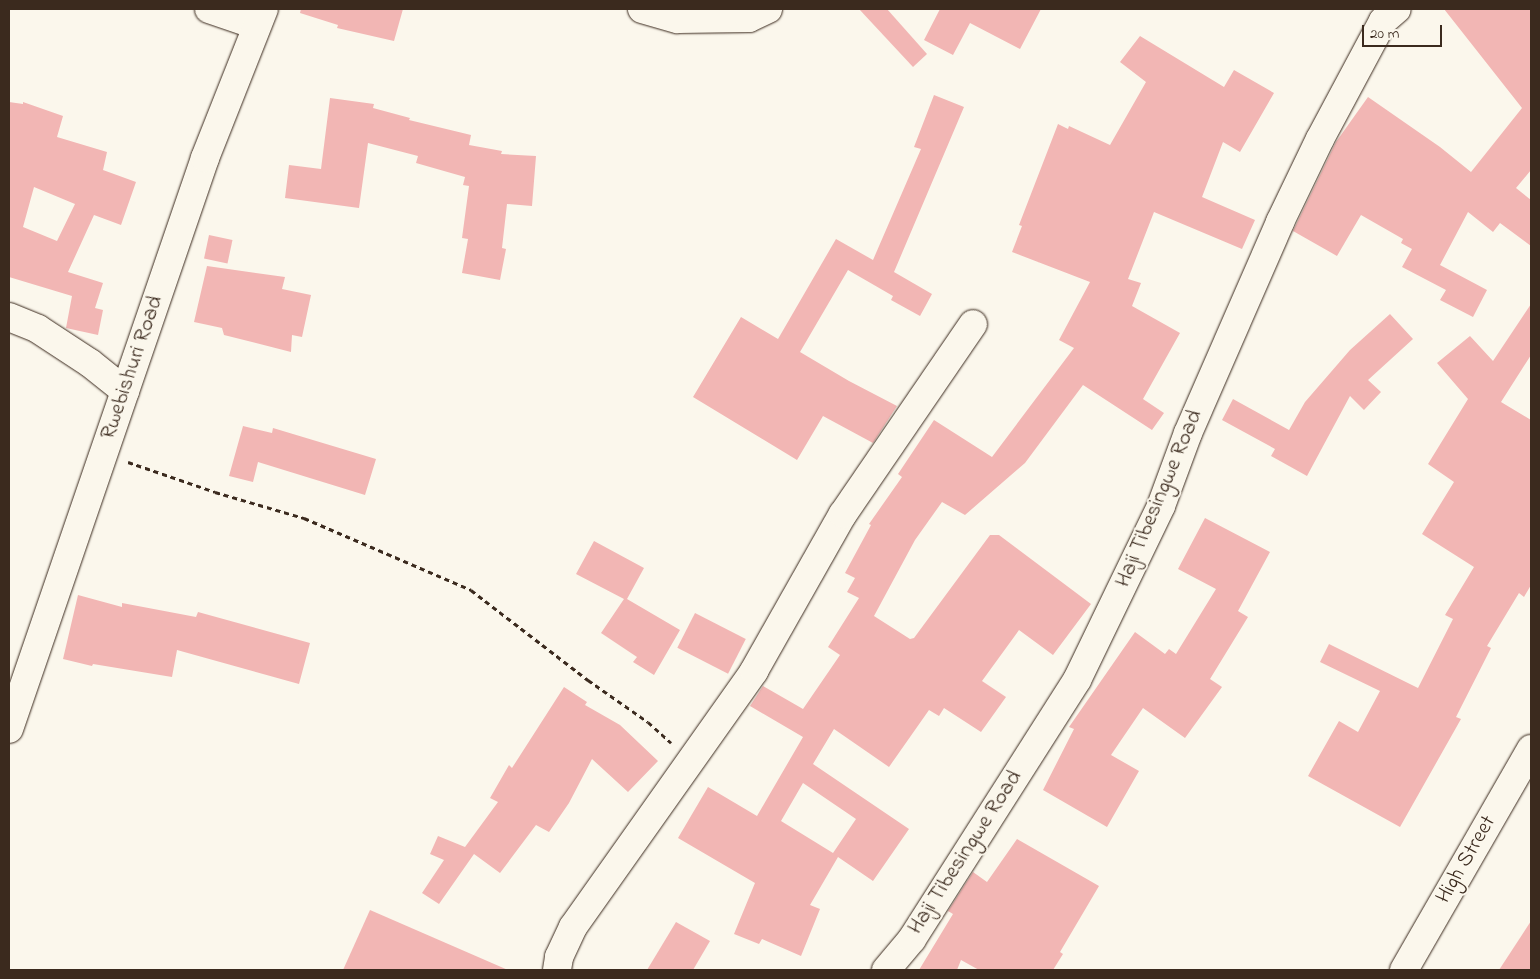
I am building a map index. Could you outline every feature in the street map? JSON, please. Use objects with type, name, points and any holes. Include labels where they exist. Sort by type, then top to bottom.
[{"type":"street","points":[[209,9],[260,17]]},
{"type":"street","points":[[642,9],[678,19],[749,18],[768,9]]},
{"type":"street","name":"Haji Tibesingwe Road","points":[[886,970],[912,939],[1077,680],[1161,506],[1188,433],[1288,205],[1320,139],[1383,21],[1398,9]]},
{"type":"street","name":"Rwebishuri Road","points":[[9,729],[205,158],[260,17]]},
{"type":"street","points":[[9,317],[38,329],[90,363],[125,391]]},
{"type":"street","points":[[557,970],[559,957],[573,928],[754,671],[843,514],[973,324]]},
{"type":"street","name":"High Street","points":[[1404,970],[1531,749]]},
{"type":"path","points":[[103,455],[215,492],[304,518],[471,590],[588,680],[648,722],[691,761]]},
{"type":"building","points":[[301,9],[403,9],[394,41],[337,28],[338,25],[300,13]]},
{"type":"building","points":[[859,9],[887,9],[927,54],[913,67]]},
{"type":"building","points":[[940,9],[1041,9],[1020,49],[970,23],[953,55],[924,40]]},
{"type":"building","points":[[1444,9],[1531,9],[1531,170],[1516,188],[1531,200],[1531,246],[1500,223],[1493,232],[1468,212],[1440,265],[1487,290],[1473,317],[1440,300],[1446,290],[1402,267],[1412,249],[1401,243],[1403,239],[1361,215],[1337,256],[1293,231],[1336,142],[1368,97],[1440,147],[1471,172],[1522,108]]},
{"type":"building","points":[[1140,36],[1224,87],[1234,70],[1274,93],[1240,152],[1223,142],[1202,197],[1255,220],[1242,249],[1154,212],[1128,279],[1141,283],[1132,306],[1180,333],[1143,399],[1164,413],[1152,430],[1083,385],[1025,463],[965,515],[942,502],[915,540],[874,616],[910,639],[914,638],[990,535],[999,535],[1091,604],[1053,655],[1019,630],[982,681],[1006,697],[981,732],[944,708],[939,716],[929,710],[889,767],[834,729],[813,764],[909,829],[873,881],[838,857],[810,905],[820,909],[801,956],[762,939],[759,944],[734,934],[755,883],[678,838],[708,787],[757,816],[803,737],[750,706],[763,686],[803,709],[840,655],[828,647],[859,598],[847,592],[855,578],[845,573],[871,525],[869,524],[902,477],[898,474],[934,420],[992,457],[1074,348],[1059,340],[1090,282],[1012,252],[1022,226],[1019,225],[1058,124],[1068,129],[1069,126],[1110,145],[1146,82],[1120,62]],"holes":[[[803,783],[856,819],[833,853],[781,821]]]},
{"type":"building","points":[[934,95],[964,107],[894,272],[932,294],[920,316],[891,300],[893,296],[848,270],[800,352],[849,381],[897,406],[873,443],[823,416],[797,460],[693,397],[741,317],[778,339],[836,239],[873,260],[921,149],[914,147]]},
{"type":"building","points":[[330,98],[374,104],[373,108],[410,118],[409,120],[471,135],[469,145],[502,151],[501,154],[536,156],[532,206],[507,204],[502,248],[506,249],[500,280],[462,273],[468,239],[462,238],[469,186],[463,185],[465,177],[416,163],[418,156],[368,143],[359,208],[285,198],[289,165],[321,169]]},
{"type":"building","points":[[9,102],[23,104],[23,102],[63,116],[57,137],[107,152],[103,170],[136,182],[121,225],[94,215],[68,272],[103,283],[95,308],[103,310],[98,335],[66,328],[72,296],[9,277]],"holes":[[[34,187],[75,204],[57,241],[23,227]]]},
{"type":"building","points":[[209,235],[232,240],[227,263],[204,258]]},
{"type":"building","points":[[207,266],[285,277],[282,289],[311,295],[302,337],[292,335],[291,352],[224,335],[222,328],[194,322]]},
{"type":"building","points":[[1531,304],[1531,355],[1501,402],[1531,420],[1531,585],[1524,597],[1519,593],[1487,646],[1491,648],[1456,717],[1461,719],[1400,827],[1308,776],[1339,721],[1358,732],[1380,691],[1320,662],[1329,644],[1418,688],[1453,619],[1445,615],[1474,567],[1422,534],[1454,482],[1428,464],[1468,399],[1437,363],[1470,336],[1493,361]]},
{"type":"building","points":[[1390,314],[1413,339],[1368,380],[1381,392],[1364,410],[1350,396],[1307,476],[1271,456],[1275,449],[1222,420],[1233,399],[1289,430],[1305,402],[1350,350]]},
{"type":"building","points":[[243,426],[272,433],[273,428],[376,459],[365,495],[258,462],[253,482],[229,476]]},
{"type":"building","points":[[1205,518],[1270,552],[1238,611],[1248,617],[1210,679],[1222,687],[1185,738],[1143,708],[1111,755],[1139,771],[1107,827],[1043,790],[1074,729],[1069,727],[1135,632],[1165,654],[1169,649],[1176,654],[1216,589],[1178,569]]},
{"type":"building","points":[[594,541],[644,568],[627,599],[680,630],[654,675],[633,662],[637,657],[601,633],[624,599],[576,574]]},
{"type":"building","points":[[78,595],[122,607],[122,603],[196,617],[198,612],[310,643],[299,684],[177,650],[172,677],[93,664],[92,666],[63,659]]},
{"type":"building","points":[[695,613],[746,639],[728,674],[677,648]]},
{"type":"building","points":[[564,687],[587,702],[585,705],[620,725],[658,761],[628,792],[592,759],[569,803],[549,832],[536,825],[500,873],[474,854],[439,904],[422,893],[444,860],[430,854],[438,836],[465,847],[498,802],[490,798],[509,765],[512,768]]},
{"type":"building","points":[[1017,839],[1099,886],[1060,952],[1063,954],[1053,970],[979,970],[961,960],[957,970],[919,970],[953,914],[948,911],[973,872],[987,882]]},
{"type":"building","points":[[370,910],[508,970],[343,970]]},
{"type":"building","points":[[1531,921],[1531,970],[1499,970]]},
{"type":"building","points":[[676,922],[710,941],[693,970],[647,970]]}]
